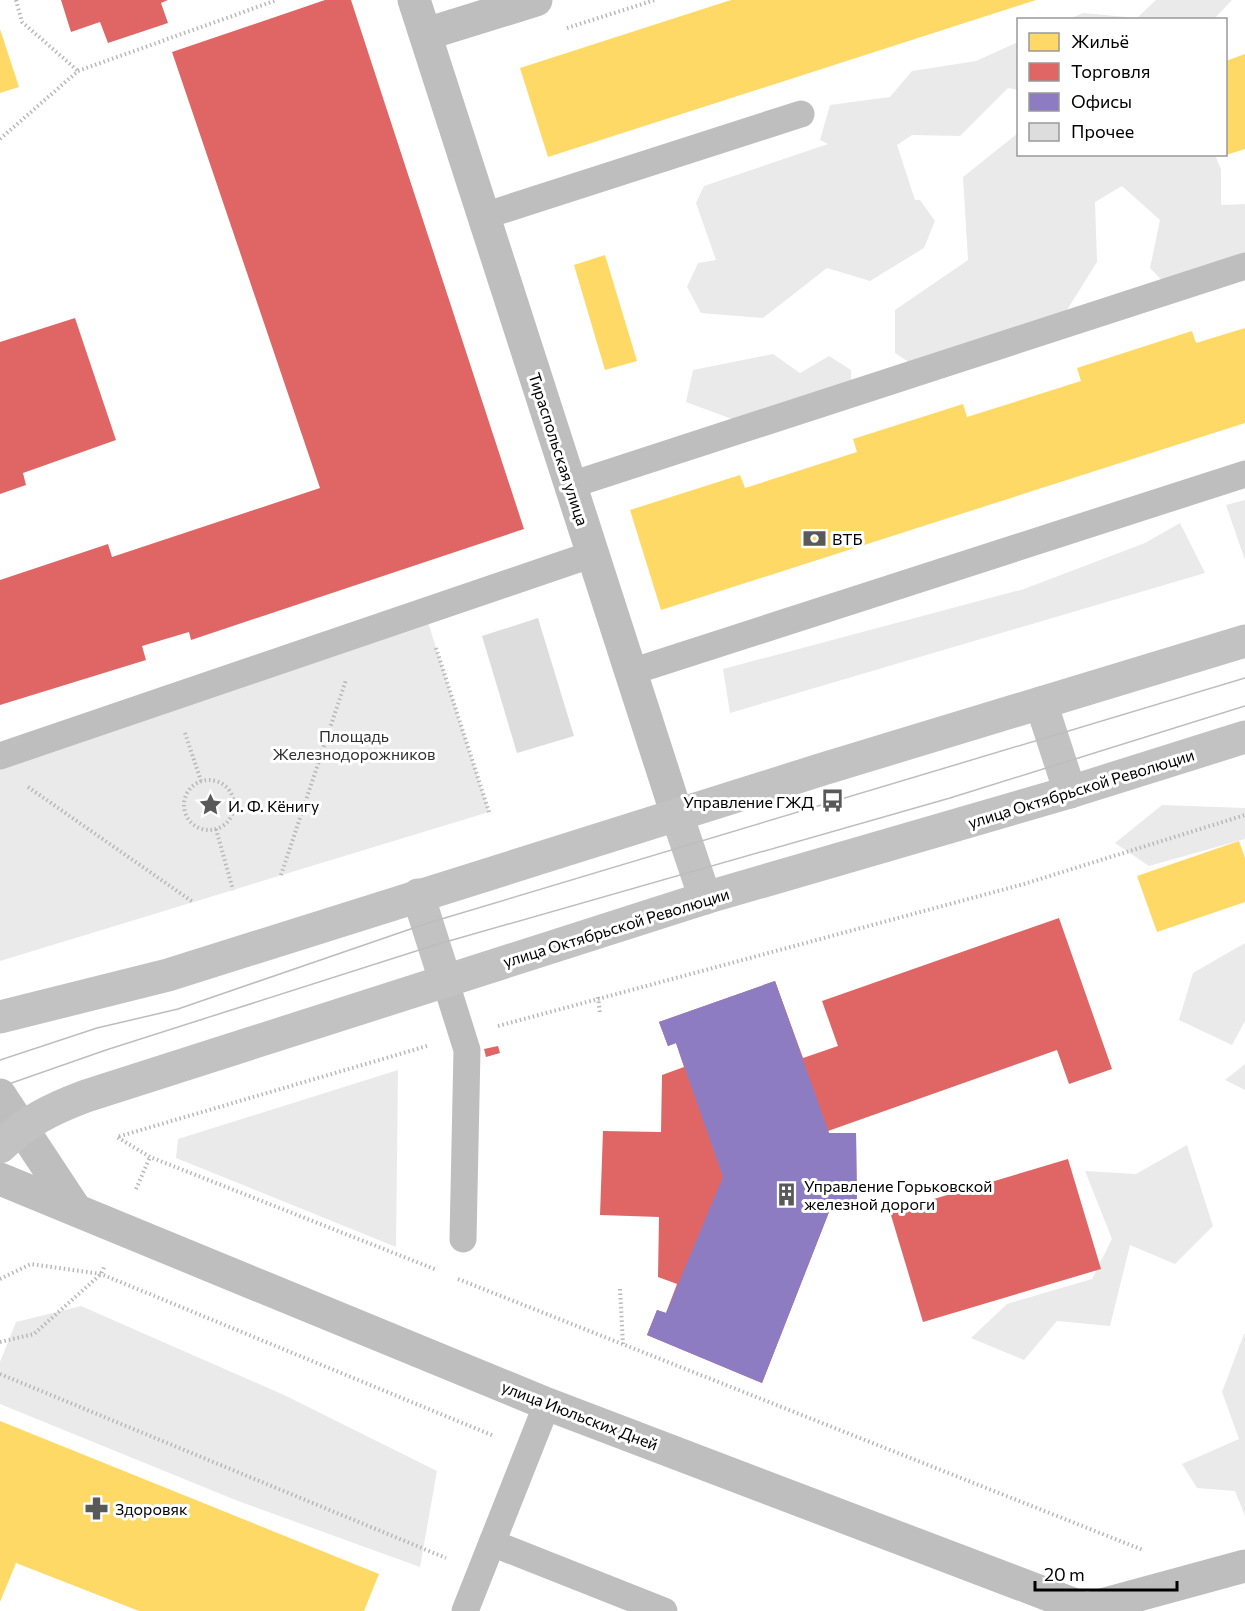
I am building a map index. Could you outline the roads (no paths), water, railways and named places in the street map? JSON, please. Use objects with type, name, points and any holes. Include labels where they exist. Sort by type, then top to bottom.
[{"type":"main road","points":[[0,1017],[168,975],[418,895],[1245,641]]},
{"type":"main road","points":[[1041,703],[1070,792]]},
{"type":"main road","name":"улица Октябрьской Революции","points":[[11,1136],[59,1106],[86,1096],[705,898],[1070,792],[1245,737]]},
{"type":"main road","name":"Тираспольская улица","points":[[677,815],[705,898]]},
{"type":"main road","points":[[418,895],[445,980]]},
{"type":"street","name":"Тираспольская улица","points":[[414,0],[677,815]]},
{"type":"street","points":[[426,34],[536,0]]},
{"type":"street","points":[[0,1095],[11,1136],[74,1207]]},
{"type":"street","name":"улица Июльских Дней","points":[[0,1179],[74,1207],[541,1418],[1089,1610]]},
{"type":"street","points":[[1089,1610],[1245,1566]]},
{"type":"lane","points":[[484,216],[801,114]]},
{"type":"lane","points":[[571,485],[1245,266]]},
{"type":"lane","points":[[631,672],[1245,474]]},
{"type":"lane","points":[[0,756],[363,630],[593,554]]},
{"type":"lane","points":[[445,980],[467,1050],[463,1239]]},
{"type":"lane","points":[[465,1611],[541,1418]]},
{"type":"lane","points":[[492,1543],[664,1611]]},
{"type":"tram line","points":[[0,1060],[97,1028],[178,1009],[428,923],[1245,678]]},
{"type":"tram line","points":[[0,1087],[106,1050],[435,945],[950,798],[1245,706]]},
{"type":"place","name":"ВТБ","points":[[814,538]]},
{"type":"place","name":"Управление ГЖД","points":[[832,801]]},
{"type":"place","name":"И. Ф. Кёнигу","points":[[210,805]]},
{"type":"place","name":"Управление Горьковской железной дороги","points":[[786,1194]]},
{"type":"place","name":"Здоровяк","points":[[97,1508]]},
{"type":"park label","name":"Площадь Железнодорожников","points":[[354,744]]}]
